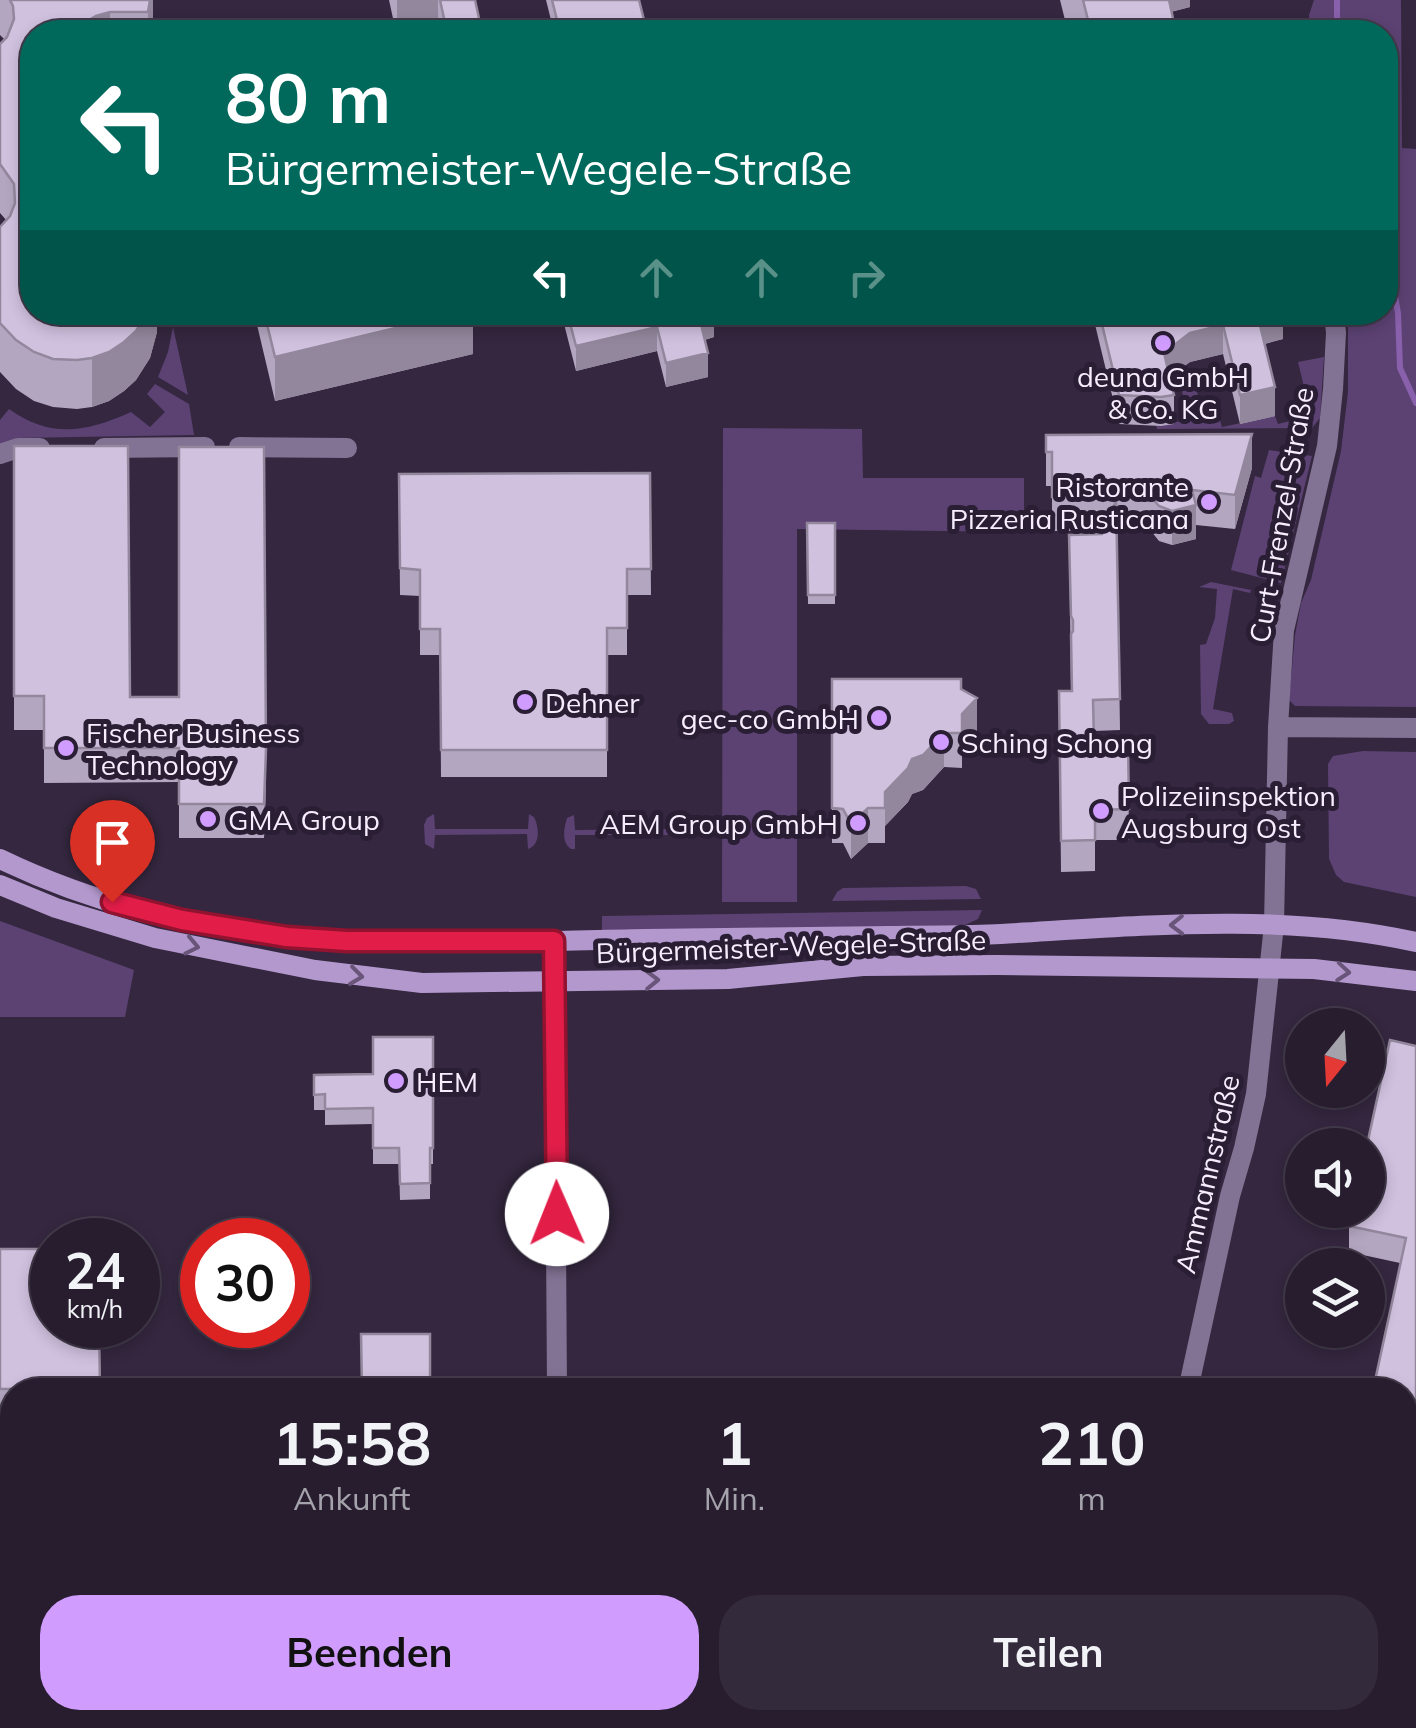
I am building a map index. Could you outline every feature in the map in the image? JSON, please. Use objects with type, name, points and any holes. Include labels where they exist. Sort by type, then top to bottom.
[{"type":"main road","name":"Bürgermeister-Wegele-Straße","points":[[0,859],[72,889],[182,920],[287,937],[347,941],[997,934],[1112,926],[1274,925],[1320,927],[1416,942]]},
{"type":"main road","name":"Bürgermeister-Wegele-Straße","points":[[0,885],[56,908],[155,938],[314,970],[422,983],[728,979],[863,966],[1270,968],[1416,981]]},
{"type":"street","name":"Curt-Frenzel-Straße","points":[[1270,968],[1284,630],[1326,446],[1335,325]]},
{"type":"street","points":[[0,454],[18,448],[346,448]]},
{"type":"street","points":[[1278,727],[1416,728]]},
{"type":"street","points":[[554,941],[557,1378]]},
{"type":"street","name":"Ammannstraße","points":[[1191,1378],[1254,1104],[1270,968]]},
{"type":"shaded area","points":[[1314,0],[1401,0],[1402,148],[1416,149],[1416,707],[1295,706],[1289,700],[1301,603],[1311,580],[1341,451],[1348,392],[1348,325],[1398,325],[1398,20],[1309,20]]},
{"type":"shaded area","points":[[173,327],[188,395],[158,377]]},
{"type":"shaded area","points":[[1324,357],[1320,418],[1312,428],[1157,429],[1156,425],[1189,420],[1181,387],[1208,379],[1210,384],[1196,388],[1204,420],[1219,417],[1222,427],[1275,416],[1278,424],[1311,416],[1298,362]]},
{"type":"shaded area","points":[[155,384],[189,404],[194,435],[18,438],[0,450],[0,420],[9,409],[24,419],[54,428],[84,428],[131,412],[150,427],[165,412],[147,394]]},
{"type":"shaded area","points":[[723,428],[862,429],[863,478],[1024,478],[1024,532],[797,529],[797,902],[722,902]]},
{"type":"shaded area","points":[[1269,450],[1312,456],[1281,583],[1231,570],[1255,476],[1261,478]]},
{"type":"shaded area","points":[[1211,582],[1251,590],[1250,593],[1233,589],[1213,709],[1232,713],[1234,721],[1229,724],[1209,724],[1201,714],[1200,645],[1206,644],[1215,618],[1217,589],[1199,587]]},
{"type":"shaded area","points":[[1363,751],[1416,752],[1416,897],[1344,882],[1329,859],[1328,764],[1333,756]]},
{"type":"shaded area","points":[[434,814],[435,829],[528,829],[529,814],[536,821],[537,840],[528,849],[527,834],[435,835],[434,849],[425,844],[424,825]]},
{"type":"shaded area","points":[[574,815],[575,830],[670,832],[575,835],[575,849],[571,849],[564,830],[567,818]]},
{"type":"shaded area","points":[[843,888],[976,889],[981,899],[832,901]]},
{"type":"shaded area","points":[[982,910],[978,919],[965,925],[602,931],[602,916]]},
{"type":"shaded area","points":[[0,921],[134,970],[125,1017],[0,1017]]},
{"type":"building","points":[[10,0],[150,0],[148,12],[110,12],[89,20],[20,20],[20,325],[140,325],[124,342],[92,358],[53,359],[34,352],[0,323],[0,227],[15,203],[14,184],[0,164],[0,44],[14,19]]},
{"type":"building","points":[[440,0],[475,0],[479,20],[444,20]]},
{"type":"building","points":[[552,0],[639,0],[644,20],[557,20]]},
{"type":"building","points":[[1083,0],[1169,0],[1173,20],[1088,20]]},
{"type":"building","points":[[267,325],[408,325],[275,357]]},
{"type":"building","points":[[570,325],[701,325],[708,353],[666,363],[657,327],[576,346]]},
{"type":"building","points":[[1102,325],[1223,325],[1190,333],[1164,353],[1174,395],[1119,395]]},
{"type":"building","points":[[1223,325],[1260,325],[1275,387],[1240,395]]},
{"type":"building","points":[[1252,434],[1235,495],[1192,490],[1196,505],[1172,511],[1159,506],[1151,497],[1052,497],[1052,452],[1046,452],[1046,435]]},
{"type":"building","points":[[14,446],[128,446],[130,697],[179,697],[179,447],[264,447],[264,804],[179,804],[179,748],[44,748],[44,696],[14,696]]},
{"type":"building","points":[[650,473],[651,569],[627,569],[627,628],[607,628],[607,750],[441,750],[440,629],[420,629],[420,570],[400,568],[399,474]]},
{"type":"building","points":[[1116,501],[1120,699],[1093,700],[1094,741],[1128,740],[1129,809],[1095,810],[1095,840],[1061,841],[1059,691],[1072,691],[1069,535],[1102,534]]},
{"type":"building","points":[[807,523],[835,523],[835,595],[808,595]]},
{"type":"building","points":[[832,679],[961,679],[961,689],[977,698],[962,714],[962,733],[944,733],[923,755],[912,759],[885,792],[885,808],[868,808],[851,824],[843,809],[832,808]]},
{"type":"building","points":[[373,1037],[433,1037],[430,1183],[400,1184],[399,1148],[373,1148],[373,1108],[325,1109],[325,1094],[314,1095],[314,1075],[373,1074]]},
{"type":"building","points":[[1390,1040],[1416,1046],[1416,1378],[1376,1378],[1406,1238],[1358,1228],[1385,1228],[1385,1128],[1371,1128],[1375,1108],[1385,1108],[1385,1063]]},
{"type":"building","points":[[0,1249],[30,1249],[30,1348],[99,1348],[100,1378],[0,1378]]},
{"type":"building","points":[[361,1334],[430,1334],[430,1378],[362,1378]]},
{"type":"waterway","points":[[1337,0],[1337,20]]},
{"type":"waterway","points":[[1398,313],[1400,368],[1416,403]]},
{"type":"place","name":"deuna GmbH & Co. KG","points":[[1163,343]]},
{"type":"place","name":"Ristorante Pizzeria Rusticana","points":[[1209,502]]},
{"type":"place","name":"Dehner","points":[[525,702]]},
{"type":"place","name":"gec-co GmbH","points":[[879,718]]},
{"type":"place","name":"Sching Schong","points":[[941,742]]},
{"type":"place","name":"Fischer Business Technology","points":[[66,748]]},
{"type":"place","name":"Polizeiinspektion Augsburg Ost","points":[[1101,811]]},
{"type":"place","name":"GMA Group","points":[[208,819]]},
{"type":"place","name":"AEM Group GmbH","points":[[858,823]]},
{"type":"place","name":"HEM","points":[[396,1081]]},
{"type":"route","points":[[112,902],[182,920],[287,937],[347,941],[554,941],[557,1214]]}]
